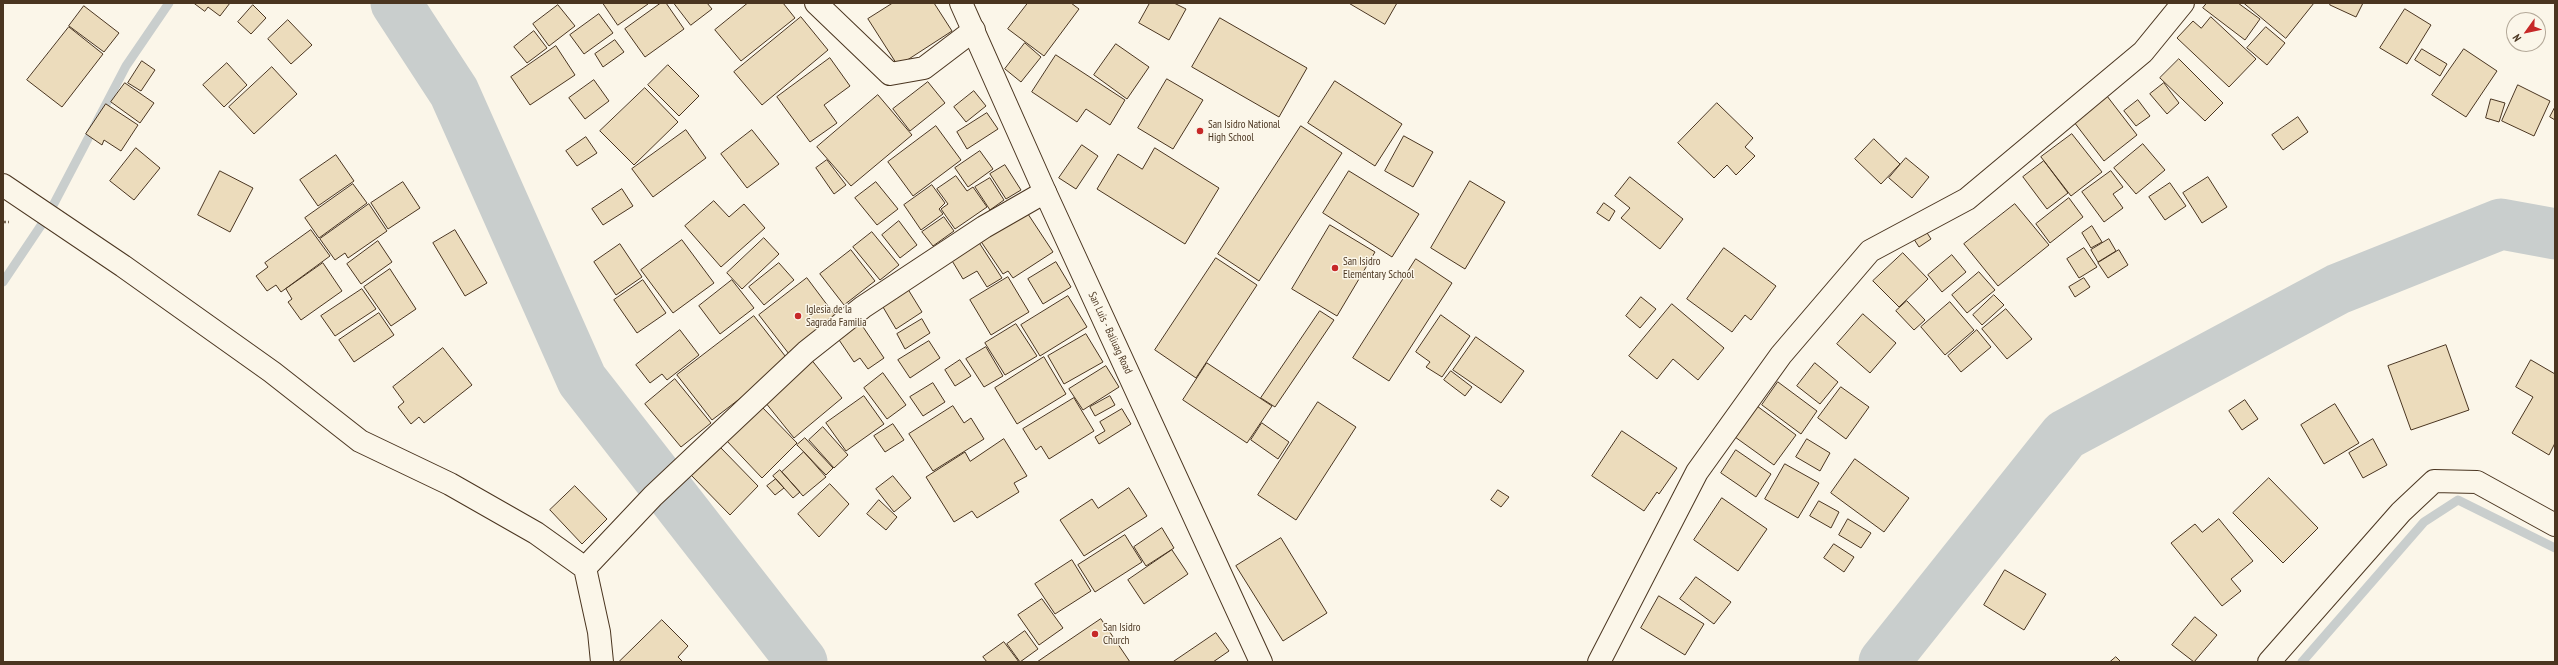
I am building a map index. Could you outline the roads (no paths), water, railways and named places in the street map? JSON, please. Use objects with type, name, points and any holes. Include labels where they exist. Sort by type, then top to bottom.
[{"type":"street","points":[[816,3],[890,74],[924,68],[974,30]]},
{"type":"street","name":"San Luis - Baliuag Road","points":[[961,3],[1045,192],[1261,662]]},
{"type":"street","points":[[1599,662],[1697,472],[1782,355],[1870,251],[1967,199],[2143,52],[2183,3]]},
{"type":"street","points":[[3,184],[123,266],[272,372],[360,441],[464,492],[536,533],[585,568],[600,632],[602,662]]},
{"type":"street","points":[[585,568],[653,496],[781,374],[863,307],[984,227],[1045,192]]},
{"type":"street","points":[[2269,662],[2401,512],[2434,481],[2477,482],[2555,524]]},
{"type":"waterway","points":[[3,282],[48,215],[126,66],[169,3]]},
{"type":"waterway","points":[[396,3],[454,92],[582,380],[802,662]]},
{"type":"waterway","points":[[1884,662],[2065,435],[2338,289],[2501,224],[2555,234]]},
{"type":"waterway","points":[[2302,662],[2424,522],[2458,500],[2555,548]]},
{"type":"place","name":"San Isidro National High School","points":[[1200,131]]},
{"type":"place","name":"San Isidro Elementary School","points":[[1335,268]]},
{"type":"place","name":"Iglesia de la Sagrada Familia","points":[[798,316]]},
{"type":"place","name":"San Isidro Church","points":[[1095,634]]}]
